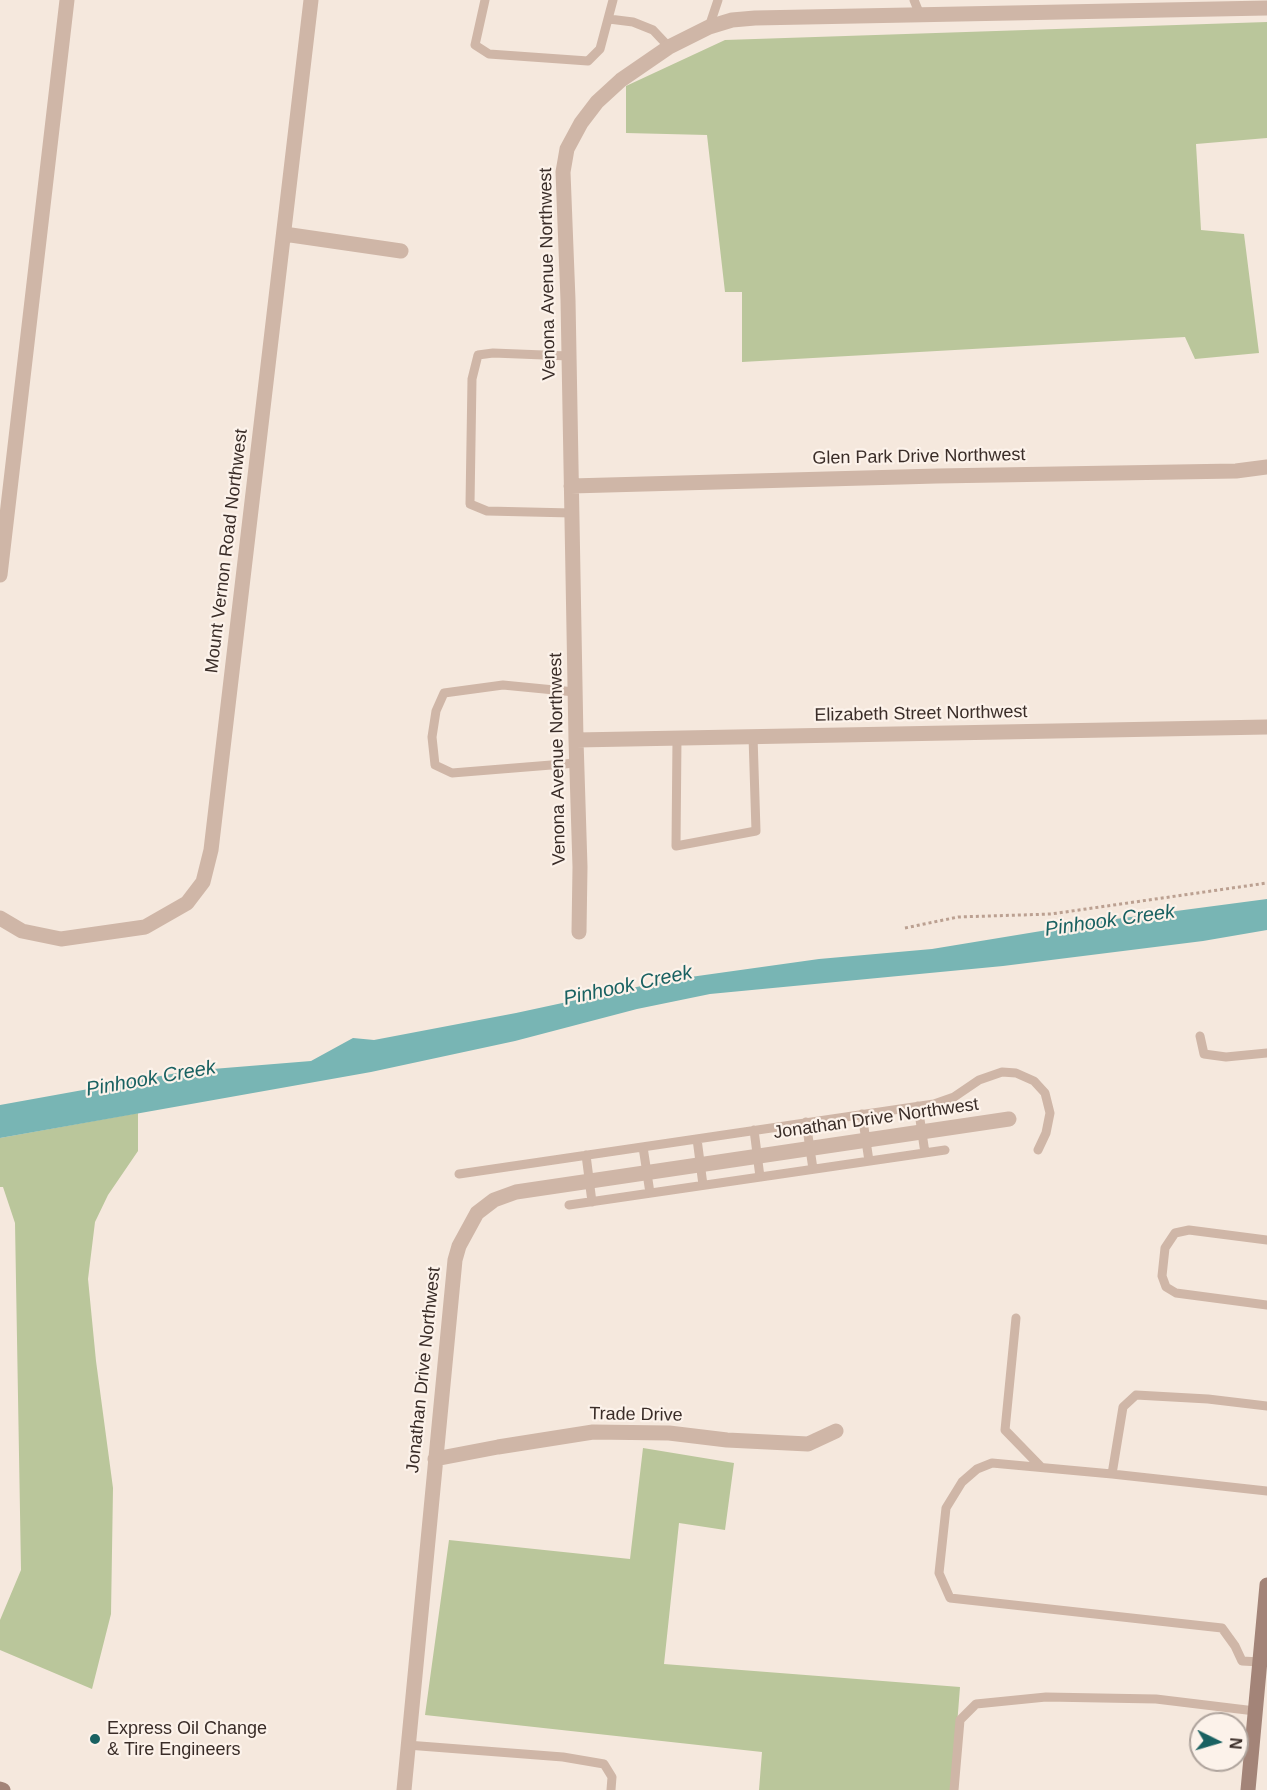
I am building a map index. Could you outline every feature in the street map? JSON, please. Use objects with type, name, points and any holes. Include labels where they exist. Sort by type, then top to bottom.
[{"type":"street","points":[[0,575],[67,0]]},
{"type":"street","name":"Mount Vernon Road Northwest","points":[[0,918],[22,931],[61,939],[145,927],[187,903],[203,882],[211,850],[311,0]]},
{"type":"street","name":"Venona Avenue Northwest","points":[[579,932],[580,867],[563,172],[567,149],[580,123],[597,102],[621,80],[669,47],[709,27],[732,21],[917,7],[1261,6]]},
{"type":"street","points":[[284,234],[401,251]]},
{"type":"street","name":"Glen Park Drive Northwest","points":[[571,486],[1236,471],[1267,467]]},
{"type":"street","name":"Elizabeth Street Northwest","points":[[576,740],[1267,727]]},
{"type":"street","name":"Jonathan Drive Northwest","points":[[404,1790],[455,1260],[467,1230],[477,1213],[494,1200],[516,1192],[1009,1119]]},
{"type":"street","name":"Trade Drive","points":[[435,1460],[498,1447],[593,1432],[669,1433],[727,1440],[808,1444],[836,1431]]},
{"type":"street","points":[[1248,1790],[1267,1585]]},
{"type":"lane","points":[[485,0],[475,45],[489,54],[588,61],[600,50],[613,0]]},
{"type":"lane","points":[[709,27],[718,0]]},
{"type":"lane","points":[[609,19],[633,22],[653,30],[669,47]]},
{"type":"lane","points":[[569,356],[493,353],[478,355],[472,379],[470,504],[487,511],[572,513]]},
{"type":"lane","points":[[575,692],[503,685],[444,693],[436,711],[432,737],[435,765],[452,773],[576,763]]},
{"type":"lane","points":[[677,738],[676,846],[756,831],[753,736]]},
{"type":"lane","points":[[1200,1036],[1204,1054],[1226,1057],[1267,1053]]},
{"type":"lane","points":[[459,1174],[918,1106],[954,1098],[979,1080],[1002,1072],[1016,1073],[1034,1081],[1045,1093],[1050,1113],[1046,1133],[1038,1150]]},
{"type":"lane","points":[[918,1106],[925,1153]]},
{"type":"lane","points":[[862,1114],[869,1161]]},
{"type":"lane","points":[[806,1122],[813,1169]]},
{"type":"lane","points":[[754,1130],[760,1177]]},
{"type":"lane","points":[[697,1138],[703,1185]]},
{"type":"lane","points":[[643,1147],[650,1193]]},
{"type":"lane","points":[[569,1205],[945,1149]]},
{"type":"lane","points":[[586,1155],[592,1202]]},
{"type":"lane","points":[[1267,1240],[1189,1230],[1175,1233],[1165,1248],[1162,1276],[1166,1287],[1176,1293],[1267,1305]]},
{"type":"lane","points":[[1016,1318],[1005,1430],[1041,1467]]},
{"type":"lane","points":[[1112,1474],[1123,1407],[1136,1395],[1208,1399],[1267,1406]]},
{"type":"lane","points":[[1260,1662],[1242,1661],[1222,1628],[950,1598],[939,1574],[946,1508],[962,1482],[977,1469],[992,1463],[1267,1491]]},
{"type":"lane","points":[[954,1790],[960,1720],[976,1704],[1046,1697],[1156,1699],[1256,1711]]},
{"type":"lane","points":[[407,1745],[563,1757],[604,1764],[612,1777],[611,1790]]},
{"type":"path","points":[[905,927],[958,917],[1051,914],[1267,883]]},
{"type":"green space","points":[[1267,22],[1267,138],[1196,144],[1201,230],[1244,234],[1259,353],[1195,359],[1185,337],[742,362],[742,292],[725,292],[707,135],[626,133],[626,86],[725,40]]},
{"type":"green space","points":[[138,1113],[138,1151],[108,1195],[95,1222],[88,1279],[113,1488],[111,1614],[92,1689],[0,1650],[0,1620],[21,1570],[15,1223],[3,1187],[0,1187],[0,1138]]},
{"type":"green space","points":[[643,1448],[734,1463],[725,1530],[679,1523],[664,1664],[960,1687],[952,1790],[759,1790],[762,1752],[425,1715],[449,1540],[630,1559]]},
{"type":"water","name":"Pinhook Creek","points":[[1267,899],[1267,930],[1203,941],[1003,966],[710,994],[637,1009],[515,1041],[371,1072],[0,1138],[0,1105],[188,1071],[311,1061],[353,1038],[374,1040],[516,1013],[669,980],[819,959],[932,949],[1108,920]]},
{"type":"place","name":"Express Oil Change & Tire Engineers","points":[[95,1739]]}]
